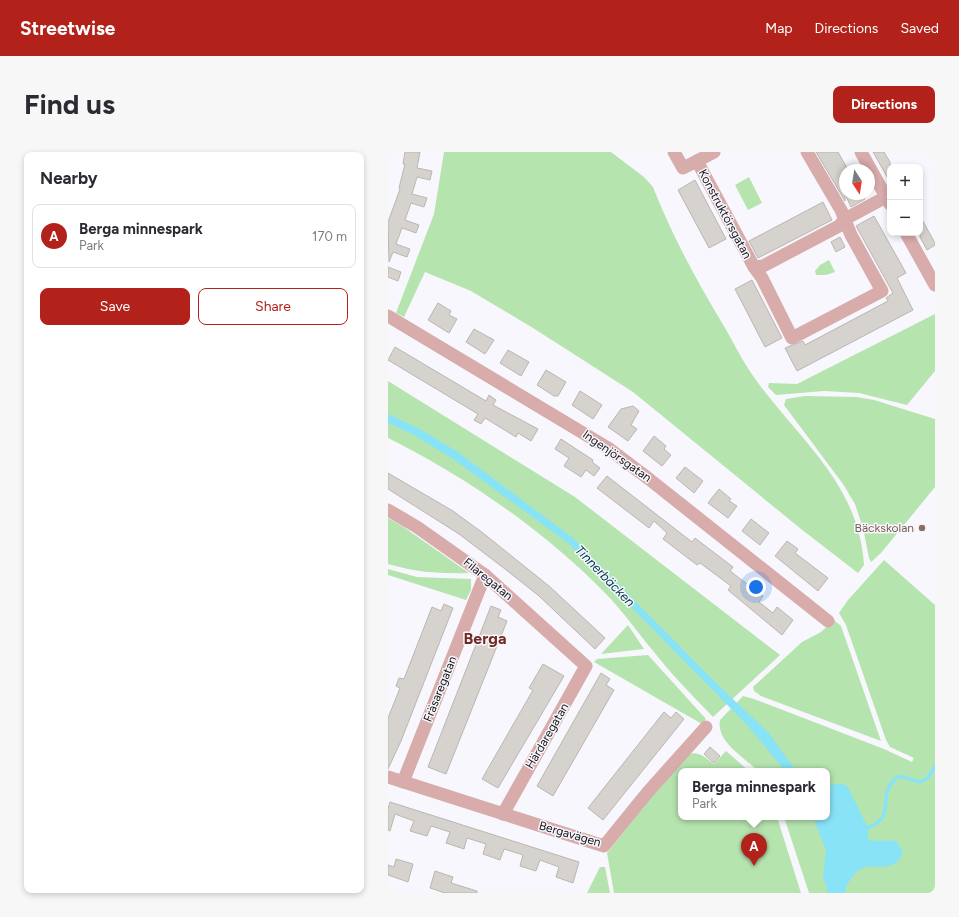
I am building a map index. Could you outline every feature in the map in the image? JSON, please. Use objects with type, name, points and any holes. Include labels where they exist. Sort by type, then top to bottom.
[{"type":"street","name":"Konstruktörsgatan","points":[[674,152],[683,168],[714,152]]},
{"type":"street","name":"Konstruktörsgatan","points":[[697,161],[754,268],[762,278],[792,338],[882,292],[851,235],[845,219],[807,152]]},
{"type":"street","name":"Konstruktörsgatan","points":[[861,152],[887,198]]},
{"type":"street","name":"Konstruktörsgatan","points":[[754,268],[763,266],[833,229],[845,219],[887,200]]},
{"type":"street","points":[[908,236],[935,285]]},
{"type":"street","name":"Ingenjörsgatan","points":[[388,316],[608,448],[828,621]]},
{"type":"street","name":"Filaregatan","points":[[388,510],[417,527],[485,574],[579,660]]},
{"type":"street","name":"Fräsaregatan","points":[[403,782],[485,574]]},
{"type":"street","name":"Härdaregatan","points":[[502,814],[586,666],[579,660]]},
{"type":"street","name":"Bergavägen","points":[[388,777],[604,846],[647,793],[706,727]]},
{"type":"green space","points":[[444,152],[611,152],[644,177],[653,187],[668,223],[686,259],[748,368],[773,402],[825,465],[839,487],[851,510],[860,536],[864,565],[858,573],[801,529],[633,392],[533,328],[471,291],[425,272],[404,317],[396,313],[434,214]]},
{"type":"green space","points":[[749,177],[762,203],[748,210],[735,185]]},
{"type":"green space","points":[[829,260],[835,272],[826,275],[816,275],[815,271],[820,265]]},
{"type":"green space","points":[[935,314],[935,371],[907,405],[859,393],[824,391],[776,395],[768,387],[769,383],[797,384]]},
{"type":"green space","points":[[388,381],[575,497],[780,655],[713,717],[668,669],[608,596],[559,550],[505,508],[476,489],[388,438]]},
{"type":"green space","points":[[805,396],[857,397],[874,400],[935,419],[935,487],[881,553],[871,562],[863,528],[855,504],[843,484],[784,405],[786,399]]},
{"type":"green space","points":[[388,518],[402,526],[469,573],[428,572],[388,564]]},
{"type":"green space","points":[[884,560],[935,605],[935,893],[809,893],[785,820],[830,820],[830,768],[754,768],[732,748],[722,735],[720,720],[743,696],[884,749],[912,762],[914,758],[890,747],[886,740],[846,625],[839,613],[848,600]]},
{"type":"green space","points":[[388,569],[417,577],[471,579],[471,590],[466,600],[388,575]]},
{"type":"green space","points":[[834,620],[841,626],[881,741],[761,696],[754,691],[753,687],[802,642],[821,632]]},
{"type":"green space","points":[[628,625],[644,649],[601,654]]},
{"type":"green space","points":[[648,655],[706,719],[702,724],[594,662],[597,659]]},
{"type":"green space","points":[[726,751],[746,768],[678,768],[678,820],[778,820],[801,893],[614,893],[607,853],[652,796],[689,754],[699,754],[714,764]]},
{"type":"green space","points":[[600,867],[605,867],[610,893],[587,893]]},
{"type":"water","name":"Tinnerbäcken","points":[[388,414],[420,429],[458,452],[573,538],[717,684],[769,733],[794,768],[783,768],[748,726],[568,543],[453,459],[412,434],[388,423]]},
{"type":"water","points":[[843,784],[848,787],[868,828],[868,839],[875,841],[896,841],[903,852],[899,860],[894,864],[882,867],[866,867],[861,869],[850,881],[845,893],[828,893],[823,877],[826,850],[814,820],[830,820],[830,786]]},
{"type":"building","points":[[405,152],[420,152],[417,168],[432,171],[430,180],[417,177],[412,194],[427,198],[424,207],[411,203],[405,220],[419,225],[416,233],[402,228],[396,244],[410,249],[407,257],[393,252],[389,262],[388,222],[400,189],[405,164],[403,164]]},
{"type":"building","points":[[816,152],[838,152],[845,164],[839,164],[839,191]]},
{"type":"building","points":[[873,152],[884,152],[890,162],[890,164],[887,164],[887,177]]},
{"type":"building","points":[[695,180],[726,239],[709,248],[678,190]]},
{"type":"building","points":[[848,200],[863,200],[851,207]]},
{"type":"building","points":[[823,202],[832,220],[758,258],[749,241]]},
{"type":"building","points":[[874,216],[906,273],[897,278],[913,310],[797,371],[785,348],[803,341],[805,345],[888,301],[886,298],[893,293],[856,226]]},
{"type":"building","points":[[923,221],[935,245],[927,250],[920,237],[923,236]]},
{"type":"building","points":[[840,237],[845,247],[836,252],[831,242]]},
{"type":"building","points":[[388,267],[401,272],[398,281],[388,277]]},
{"type":"building","points":[[752,280],[782,338],[765,347],[735,289]]},
{"type":"building","points":[[438,303],[451,311],[449,315],[457,319],[449,333],[428,320]]},
{"type":"building","points":[[474,329],[494,340],[485,354],[466,342]]},
{"type":"building","points":[[395,347],[486,401],[489,395],[496,400],[493,405],[538,429],[531,441],[518,433],[516,437],[485,418],[481,424],[474,420],[478,414],[388,360]]},
{"type":"building","points":[[508,350],[529,362],[521,376],[500,363]]},
{"type":"building","points":[[546,370],[566,382],[558,396],[554,396],[537,385]]},
{"type":"building","points":[[580,391],[602,405],[593,419],[572,405]]},
{"type":"building","points":[[633,406],[639,411],[631,425],[637,429],[628,441],[608,427],[621,409]]},
{"type":"building","points":[[654,436],[666,446],[664,449],[671,455],[662,466],[643,451]]},
{"type":"building","points":[[561,439],[593,460],[592,462],[600,468],[594,476],[586,470],[581,477],[564,466],[569,458],[555,449]]},
{"type":"building","points":[[685,467],[703,481],[694,493],[676,478]]},
{"type":"building","points":[[388,473],[453,511],[483,533],[549,586],[605,638],[595,649],[539,596],[505,569],[459,534],[388,489]]},
{"type":"building","points":[[607,476],[692,542],[695,538],[733,567],[730,571],[763,596],[759,602],[773,613],[777,607],[793,620],[782,635],[728,590],[731,586],[700,563],[697,565],[663,539],[667,533],[654,521],[649,528],[597,488]]},
{"type":"building","points":[[719,489],[731,499],[729,501],[737,506],[728,518],[708,503]]},
{"type":"building","points":[[751,519],[769,533],[760,545],[742,531]]},
{"type":"building","points":[[787,541],[798,549],[795,553],[828,578],[818,591],[775,556]]},
{"type":"building","points":[[444,604],[453,608],[401,741],[388,769],[388,718],[400,688],[396,686],[399,678],[404,679],[432,607],[441,611]]},
{"type":"building","points":[[491,606],[501,610],[498,617],[507,621],[446,774],[428,767]]},
{"type":"building","points":[[543,664],[564,676],[498,788],[482,779],[533,690],[529,688]]},
{"type":"building","points":[[601,673],[610,679],[606,685],[614,690],[553,796],[537,786]]},
{"type":"building","points":[[664,712],[671,718],[676,712],[684,719],[603,820],[588,808]]},
{"type":"building","points":[[710,747],[720,756],[714,763],[704,754]]},
{"type":"building","points":[[390,802],[579,862],[573,883],[556,877],[559,867],[540,860],[536,871],[520,866],[523,855],[504,849],[500,860],[483,854],[486,844],[467,838],[464,849],[446,843],[450,832],[431,826],[427,836],[410,831],[414,821],[395,814],[390,831],[388,830],[388,809]]},
{"type":"building","points":[[396,859],[413,864],[408,882],[388,875],[388,865],[394,867]]},
{"type":"building","points":[[435,871],[453,877],[451,883],[477,891],[477,893],[445,893],[430,888]]},
{"type":"waterway","points":[[864,829],[881,820],[884,814],[886,795],[893,781],[898,777],[918,781],[924,780],[929,776],[935,766]]},
{"type":"place","name":"Bäckskolan","points":[[922,528]]},
{"type":"place","name":"Berga minnespark","points":[[754,866]]},
{"type":"district","name":"Berga","points":[[485,638]]}]
